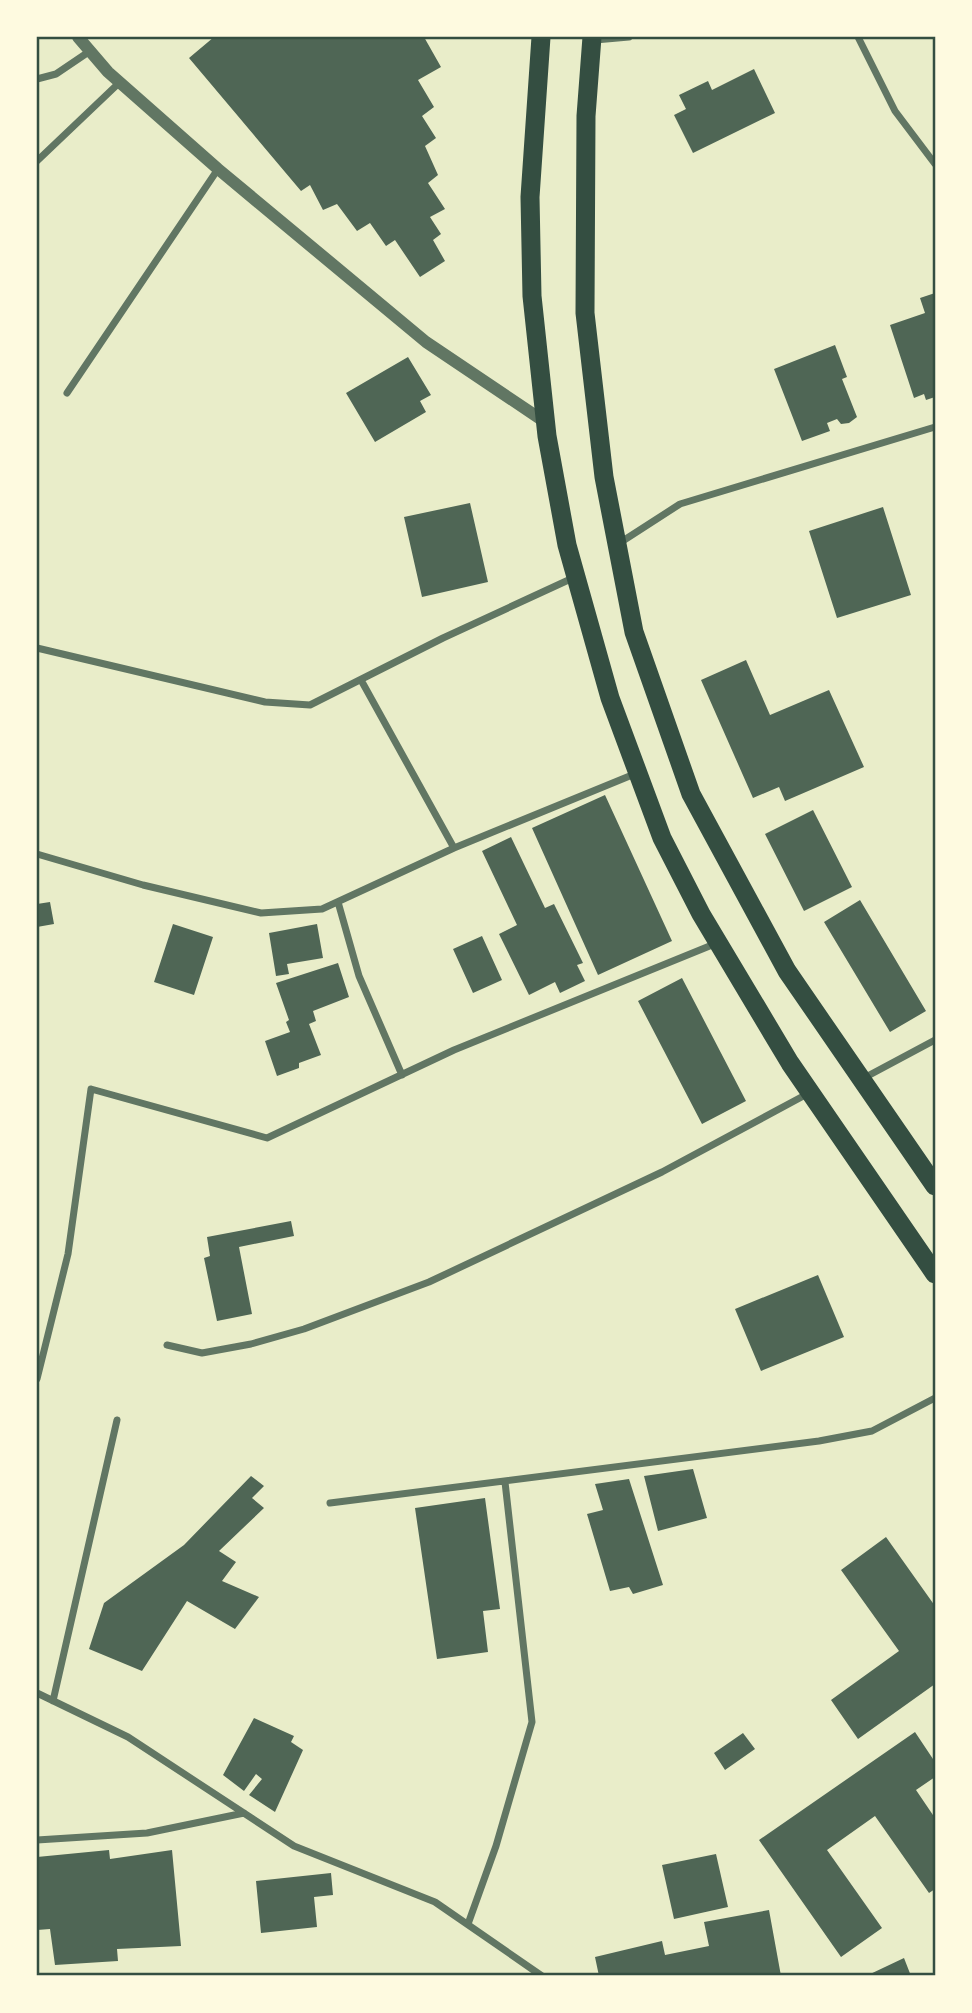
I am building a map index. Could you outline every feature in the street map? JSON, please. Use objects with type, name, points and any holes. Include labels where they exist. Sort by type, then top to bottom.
[{"type":"highway","points":[[541,37],[530,197],[532,296],[545,422],[567,545],[610,698],[662,838],[718,943],[790,1063],[935,1274]]},
{"type":"highway","points":[[592,38],[586,116],[585,313],[604,477],[634,632],[691,794],[787,971],[935,1186]]},
{"type":"street","points":[[78,37],[120,82],[218,169],[426,342],[545,422]]},
{"type":"street","points":[[592,38],[629,37]]},
{"type":"street","points":[[858,37],[895,111],[935,164]]},
{"type":"street","points":[[37,79],[56,74],[90,51]]},
{"type":"street","points":[[37,161],[120,82]]},
{"type":"street","points":[[67,393],[218,169]]},
{"type":"street","points":[[617,545],[680,504],[935,427]]},
{"type":"street","points":[[37,648],[265,702],[310,705],[575,576]]},
{"type":"street","points":[[361,680],[454,848]]},
{"type":"street","points":[[37,854],[143,885],[261,913],[322,909],[454,848],[638,772]]},
{"type":"street","points":[[338,902],[359,976],[402,1075]]},
{"type":"street","points":[[37,1380],[68,1254],[91,1089],[267,1138],[454,1050],[718,943]]},
{"type":"street","points":[[861,1079],[935,1040]]},
{"type":"street","points":[[167,1345],[202,1353],[251,1344],[304,1329],[416,1287],[663,1172],[810,1093]]},
{"type":"street","points":[[330,1503],[819,1441],[872,1431],[935,1398]]},
{"type":"street","points":[[53,1701],[117,1420]]},
{"type":"street","points":[[468,1924],[496,1846],[531,1722],[505,1482]]},
{"type":"street","points":[[37,1693],[128,1737],[294,1846],[435,1902],[542,1976]]},
{"type":"street","points":[[37,1840],[147,1833],[244,1813]]},
{"type":"building","points":[[214,37],[424,37],[441,67],[418,80],[434,107],[422,116],[436,138],[425,146],[438,175],[428,183],[445,209],[430,217],[441,234],[433,240],[445,261],[420,277],[395,240],[386,246],[370,223],[357,231],[337,204],[323,210],[310,185],[301,191],[189,58]]},
{"type":"building","points":[[754,69],[775,113],[693,153],[674,115],[686,109],[679,95],[708,81],[712,90]]},
{"type":"building","points":[[935,293],[935,397],[926,400],[924,394],[914,398],[890,325],[925,313],[920,298]]},
{"type":"building","points":[[835,345],[847,377],[842,379],[857,417],[849,423],[841,424],[837,419],[827,423],[830,431],[802,441],[774,369]]},
{"type":"building","points":[[408,357],[431,395],[420,401],[426,412],[375,442],[346,393]]},
{"type":"building","points":[[470,503],[488,582],[422,597],[404,517]]},
{"type":"building","points":[[883,507],[911,595],[837,618],[809,531]]},
{"type":"building","points":[[746,660],[770,715],[829,690],[864,767],[785,801],[779,787],[753,798],[701,680]]},
{"type":"building","points":[[605,795],[672,941],[598,975],[532,828]]},
{"type":"building","points":[[813,810],[852,887],[804,911],[765,834]]},
{"type":"building","points":[[511,837],[545,908],[554,904],[583,963],[577,965],[585,981],[560,993],[555,982],[529,995],[499,934],[517,925],[482,851]]},
{"type":"building","points":[[860,900],[926,1011],[890,1032],[824,922]]},
{"type":"building","points":[[50,902],[54,924],[37,927],[37,904]]},
{"type":"building","points":[[173,924],[213,937],[194,995],[154,982]]},
{"type":"building","points":[[317,924],[323,958],[287,964],[289,974],[276,976],[269,933]]},
{"type":"building","points":[[482,936],[502,980],[473,993],[453,949]]},
{"type":"building","points":[[338,963],[349,997],[313,1011],[316,1021],[309,1024],[321,1055],[299,1063],[299,1068],[277,1076],[265,1041],[290,1032],[286,1022],[289,1020],[276,983]]},
{"type":"building","points":[[682,978],[746,1101],[702,1124],[638,1001]]},
{"type":"building","points":[[291,1221],[294,1236],[239,1247],[252,1314],[217,1321],[204,1258],[210,1256],[207,1237]]},
{"type":"building","points":[[818,1275],[844,1337],[761,1371],[735,1309]]},
{"type":"building","points":[[693,1469],[707,1518],[658,1531],[644,1476]]},
{"type":"building","points":[[251,1476],[264,1486],[252,1498],[264,1508],[219,1551],[236,1562],[222,1581],[259,1597],[235,1629],[187,1601],[142,1671],[89,1649],[104,1603],[184,1545]]},
{"type":"building","points":[[629,1479],[663,1585],[633,1594],[629,1587],[610,1591],[587,1514],[603,1510],[595,1484]]},
{"type":"building","points":[[485,1498],[500,1609],[483,1611],[488,1652],[437,1659],[415,1508]]},
{"type":"building","points":[[886,1537],[935,1606],[935,1684],[858,1739],[831,1700],[899,1651],[841,1570]]},
{"type":"building","points":[[254,1718],[294,1736],[291,1742],[303,1750],[275,1812],[249,1795],[262,1779],[256,1774],[244,1791],[223,1775]]},
{"type":"building","points":[[915,1732],[935,1762],[935,1777],[916,1790],[935,1818],[935,1889],[929,1893],[875,1816],[827,1850],[882,1928],[841,1957],[759,1840]]},
{"type":"building","points":[[743,1733],[755,1749],[725,1770],[714,1753]]},
{"type":"building","points":[[109,1850],[110,1859],[172,1850],[181,1946],[117,1949],[118,1961],[55,1965],[50,1929],[37,1930],[37,1857]]},
{"type":"building","points":[[716,1854],[728,1907],[674,1919],[662,1865]]},
{"type":"building","points":[[331,1873],[333,1895],[314,1897],[317,1927],[261,1933],[256,1881]]},
{"type":"building","points":[[769,1910],[781,1976],[599,1976],[595,1957],[662,1941],[665,1955],[709,1946],[704,1922]]},
{"type":"building","points":[[904,1958],[911,1976],[866,1976]]}]
